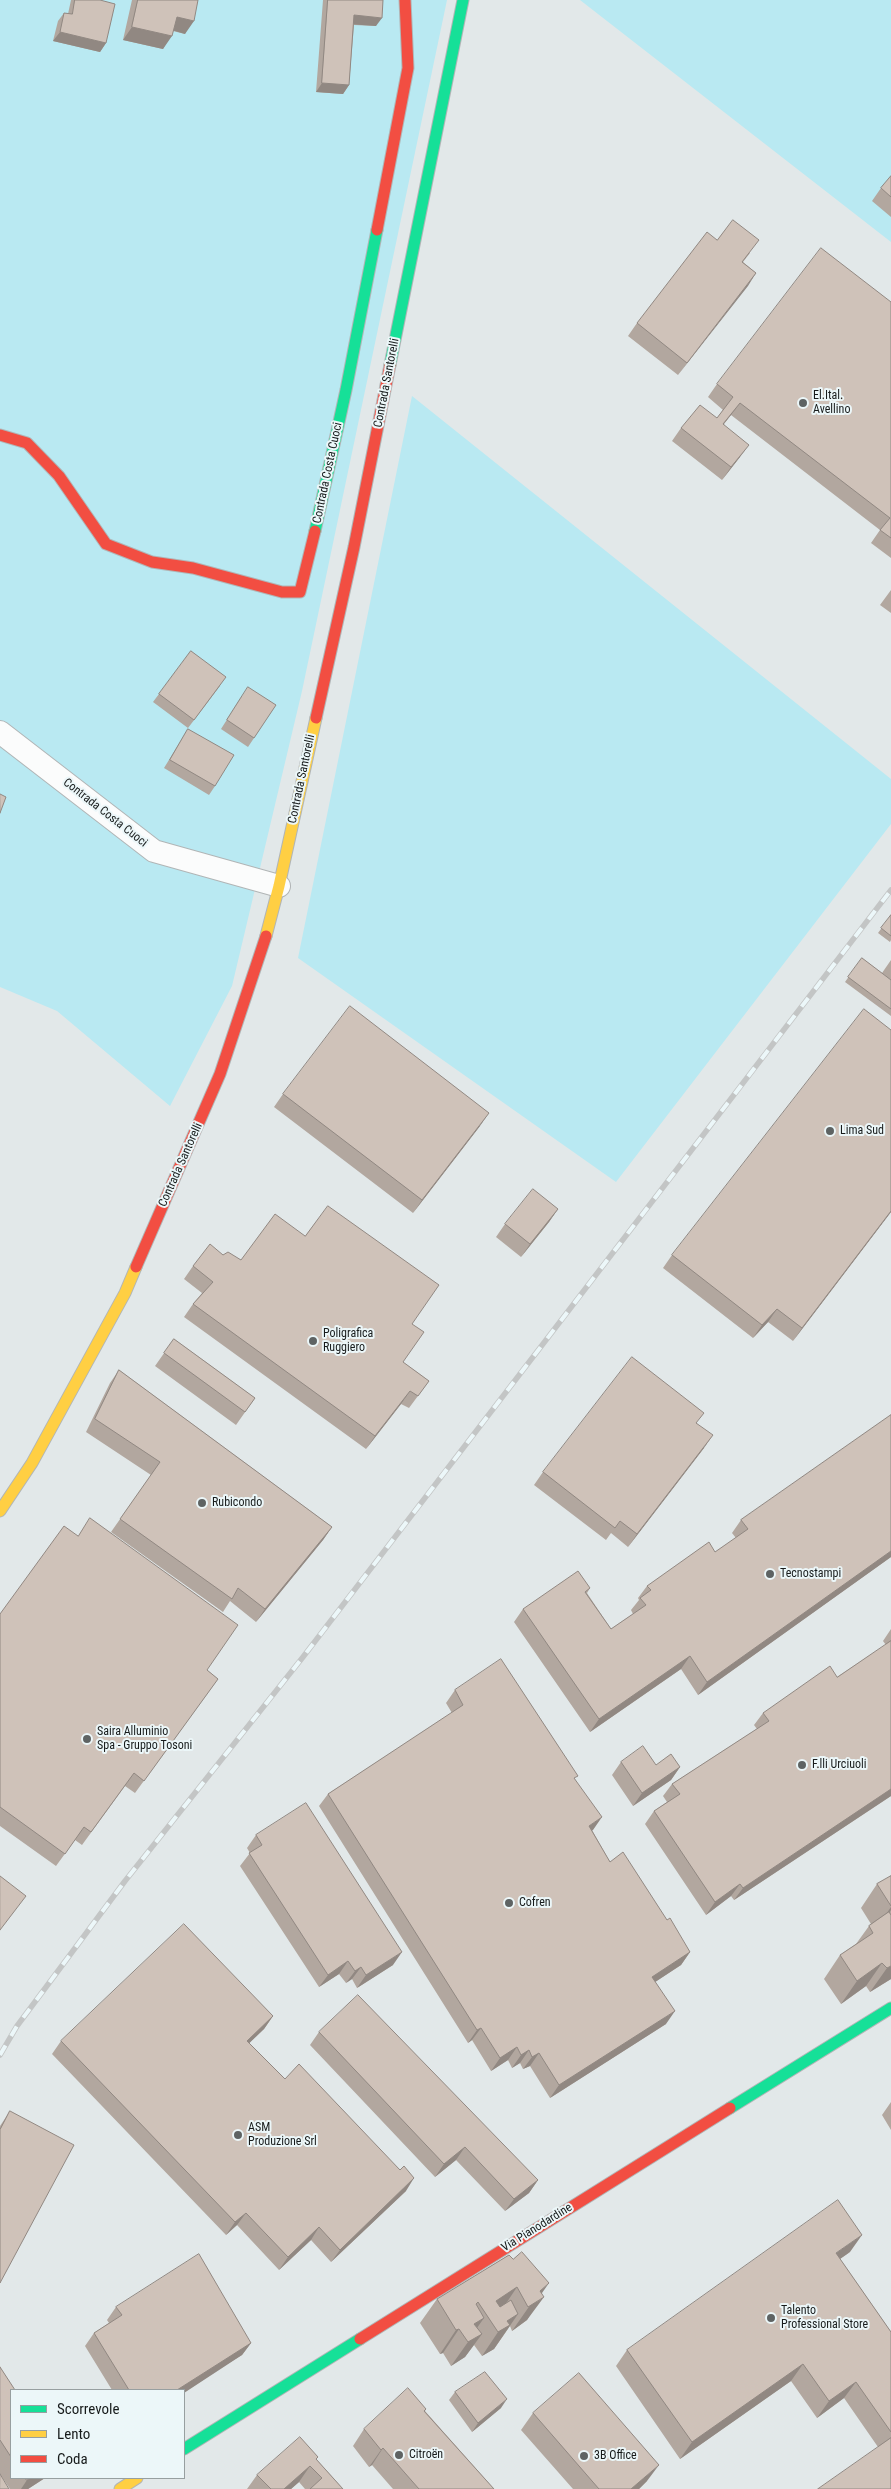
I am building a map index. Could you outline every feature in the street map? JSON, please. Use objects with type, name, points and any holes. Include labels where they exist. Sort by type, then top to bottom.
[{"type":"street","name":"Contrada Costa Cuoci","points":[[0,435],[27,443],[59,476],[106,544],[152,562],[193,568],[282,592],[300,592],[304,582],[346,390],[408,68],[405,0]]},
{"type":"street","name":"Contrada Santorelli","points":[[0,1511],[32,1463],[126,1293],[220,1074],[261,953],[279,886],[354,547],[463,0]]},
{"type":"street","name":"Contrada Costa Cuoci","points":[[0,732],[154,851],[279,886]]},
{"type":"street","name":"Via Pianodardine","points":[[185,2448],[891,2008]]},
{"type":"street","points":[[120,2489],[135,2479]]},
{"type":"shaded area","points":[[0,0],[447,0],[302,691],[232,986],[170,1106],[57,1011],[0,987]]},
{"type":"shaded area","points":[[580,0],[891,0],[891,242]]},
{"type":"shaded area","points":[[412,396],[891,779],[891,824],[616,1182],[298,958]]},
{"type":"building","points":[[75,0],[100,0],[115,4],[106,43],[60,32],[64,13],[72,14]]},
{"type":"building","points":[[138,0],[198,0],[194,21],[177,17],[172,36],[132,27]]},
{"type":"building","points":[[328,0],[383,0],[382,18],[354,15],[349,85],[322,83]]},
{"type":"building","points":[[891,176],[891,197],[881,188]]},
{"type":"building","points":[[733,220],[759,240],[742,262],[756,273],[687,363],[637,323],[707,232],[717,240]]},
{"type":"building","name":"El.Ital. Avellino","points":[[821,248],[891,302],[891,538],[880,530],[890,518],[740,403],[723,424],[749,445],[731,467],[681,428],[700,405],[717,418],[733,397],[717,384]]},
{"type":"building","points":[[191,651],[226,677],[194,720],[159,694]]},
{"type":"building","points":[[248,687],[276,705],[254,738],[227,720]]},
{"type":"building","points":[[188,729],[234,755],[215,786],[170,760]]},
{"type":"building","points":[[0,794],[6,797],[0,813]]},
{"type":"building","points":[[891,915],[891,936],[881,928]]},
{"type":"building","points":[[862,958],[891,980],[891,1009],[848,977]]},
{"type":"building","points":[[350,1006],[489,1113],[422,1200],[283,1094]]},
{"type":"building","name":"Lima Sud","points":[[864,1009],[891,1030],[891,1211],[802,1328],[777,1309],[762,1325],[672,1255]]},
{"type":"building","points":[[533,1189],[558,1209],[530,1244],[505,1224]]},
{"type":"building","name":"Poligrafica Ruggiero","points":[[328,1206],[439,1285],[412,1324],[424,1332],[403,1362],[429,1381],[418,1396],[410,1391],[375,1436],[193,1304],[213,1282],[193,1266],[210,1244],[223,1255],[228,1252],[241,1260],[275,1214],[305,1236]]},
{"type":"building","points":[[174,1339],[255,1398],[245,1412],[164,1353]]},
{"type":"building","points":[[632,1357],[704,1413],[696,1423],[713,1435],[637,1534],[620,1521],[615,1528],[543,1472]]},
{"type":"building","name":"Rubicondo","points":[[119,1370],[332,1527],[265,1609],[238,1588],[232,1599],[120,1519],[160,1462],[95,1419]]},
{"type":"building","name":"Tecnostampi","points":[[891,1415],[891,1551],[707,1682],[690,1656],[599,1719],[523,1609],[578,1571],[590,1588],[585,1592],[611,1629],[646,1605],[640,1598],[651,1590],[647,1586],[709,1542],[715,1552],[748,1529],[741,1520]]},
{"type":"building","name":"Saira Alluminio Spa - Gruppo Tosoni","points":[[90,1518],[238,1625],[207,1670],[218,1679],[144,1781],[134,1773],[91,1832],[84,1827],[65,1854],[0,1807],[0,1614],[64,1526],[78,1536]]},
{"type":"building","name":"F.lli Urciuoli","points":[[891,1641],[891,1789],[743,1888],[740,1884],[715,1902],[654,1811],[680,1794],[672,1784],[769,1721],[763,1713],[830,1666],[837,1677]]},
{"type":"building","name":"Cofren","points":[[501,1659],[578,1776],[574,1778],[602,1817],[589,1826],[610,1862],[623,1852],[667,1920],[670,1918],[690,1952],[652,1977],[675,2011],[559,2085],[539,2053],[532,2057],[529,2050],[521,2055],[517,2047],[500,2058],[481,2028],[477,2030],[328,1794],[463,1705],[455,1690]]},
{"type":"building","points":[[643,1746],[656,1765],[671,1754],[680,1767],[642,1793],[621,1762]]},
{"type":"building","points":[[306,1803],[402,1952],[366,1975],[361,1967],[355,1971],[348,1961],[328,1975],[249,1853],[262,1845],[256,1835]]},
{"type":"building","points":[[0,1876],[26,1896],[0,1930]]},
{"type":"building","points":[[891,1876],[891,1906],[877,1884]]},
{"type":"building","points":[[889,1912],[891,1915],[891,1966],[887,1968],[882,1963],[857,1981],[840,1955],[873,1933],[869,1926]]},
{"type":"building","name":"ASM Produzione Srl","points":[[184,1924],[273,2016],[247,2041],[285,2079],[299,2064],[400,2170],[404,2166],[414,2178],[340,2250],[319,2227],[288,2257],[246,2213],[235,2222],[61,2041]]},
{"type":"building","points":[[358,1995],[538,2180],[514,2199],[465,2147],[444,2164],[319,2032]]},
{"type":"building","points":[[10,2111],[74,2145],[0,2283],[0,2130]]},
{"type":"building","name":"Talento Professional Store","points":[[838,2200],[862,2235],[836,2253],[891,2332],[891,2432],[856,2382],[829,2401],[803,2364],[692,2442],[627,2350]]},
{"type":"building","points":[[522,2252],[549,2283],[540,2291],[544,2297],[528,2307],[517,2287],[496,2301],[500,2307],[511,2300],[518,2314],[507,2321],[510,2325],[498,2332],[478,2302],[476,2304],[484,2318],[474,2324],[482,2334],[468,2342],[459,2329],[456,2330],[437,2299],[509,2255],[513,2259]]},
{"type":"building","points":[[199,2254],[251,2343],[179,2389],[128,2389],[94,2333],[122,2315],[116,2307]]},
{"type":"building","points":[[0,2367],[14,2389],[10,2389],[10,2455],[0,2440]]},
{"type":"building","points":[[485,2372],[507,2399],[478,2423],[455,2392]]},
{"type":"building","name":"3B Office","points":[[579,2373],[659,2465],[631,2489],[599,2489],[533,2413]]},
{"type":"building","points":[[408,2388],[426,2409],[424,2411],[494,2489],[419,2489],[383,2448],[381,2450],[364,2429]]},
{"type":"building","points":[[300,2437],[318,2457],[316,2459],[343,2489],[310,2489],[322,2478],[310,2466],[284,2489],[271,2489],[257,2475]]},
{"type":"building","points":[[891,2438],[891,2489],[818,2489]]},
{"type":"building","points":[[0,2474],[9,2489],[0,2489]]},
{"type":"railway","points":[[0,2055],[17,2026],[125,1881],[303,1657],[891,890]]},
{"type":"traffic: fast","points":[[390,365],[463,0]]},
{"type":"traffic: fast","points":[[315,531],[346,390],[377,230]]},
{"type":"traffic: fast","points":[[730,2108],[891,2008]]},
{"type":"traffic: fast","points":[[185,2448],[360,2339]]},
{"type":"traffic: slow","points":[[266,936],[316,718]]},
{"type":"traffic: slow","points":[[0,1511],[32,1463],[125,1293],[136,1267]]},
{"type":"traffic: slow","points":[[120,2489],[135,2479]]},
{"type":"traffic: jam","points":[[377,230],[408,68],[405,0]]},
{"type":"traffic: jam","points":[[316,718],[354,547],[390,365]]},
{"type":"traffic: jam","points":[[0,435],[27,443],[59,476],[106,544],[152,562],[193,568],[282,592],[300,592],[315,531]]},
{"type":"traffic: jam","points":[[136,1267],[220,1074],[266,936]]},
{"type":"traffic: jam","points":[[360,2339],[730,2108]]},
{"type":"place","name":"El.Ital. Avellino","points":[[803,403]]},
{"type":"place","name":"Lima Sud","points":[[830,1131]]},
{"type":"place","name":"Poligrafica Ruggiero","points":[[313,1341]]},
{"type":"place","name":"Rubicondo","points":[[202,1503]]},
{"type":"place","name":"Tecnostampi","points":[[770,1574]]},
{"type":"place","name":"Saira Alluminio Spa - Gruppo Tosoni","points":[[87,1739]]},
{"type":"place","name":"F.lli Urciuoli","points":[[802,1765]]},
{"type":"place","name":"Cofren","points":[[509,1903]]},
{"type":"place","name":"ASM Produzione Srl","points":[[238,2135]]},
{"type":"place","name":"Talento Professional Store","points":[[771,2318]]},
{"type":"place","name":"Citroën","points":[[399,2455]]},
{"type":"place","name":"3B Office","points":[[584,2456]]}]
